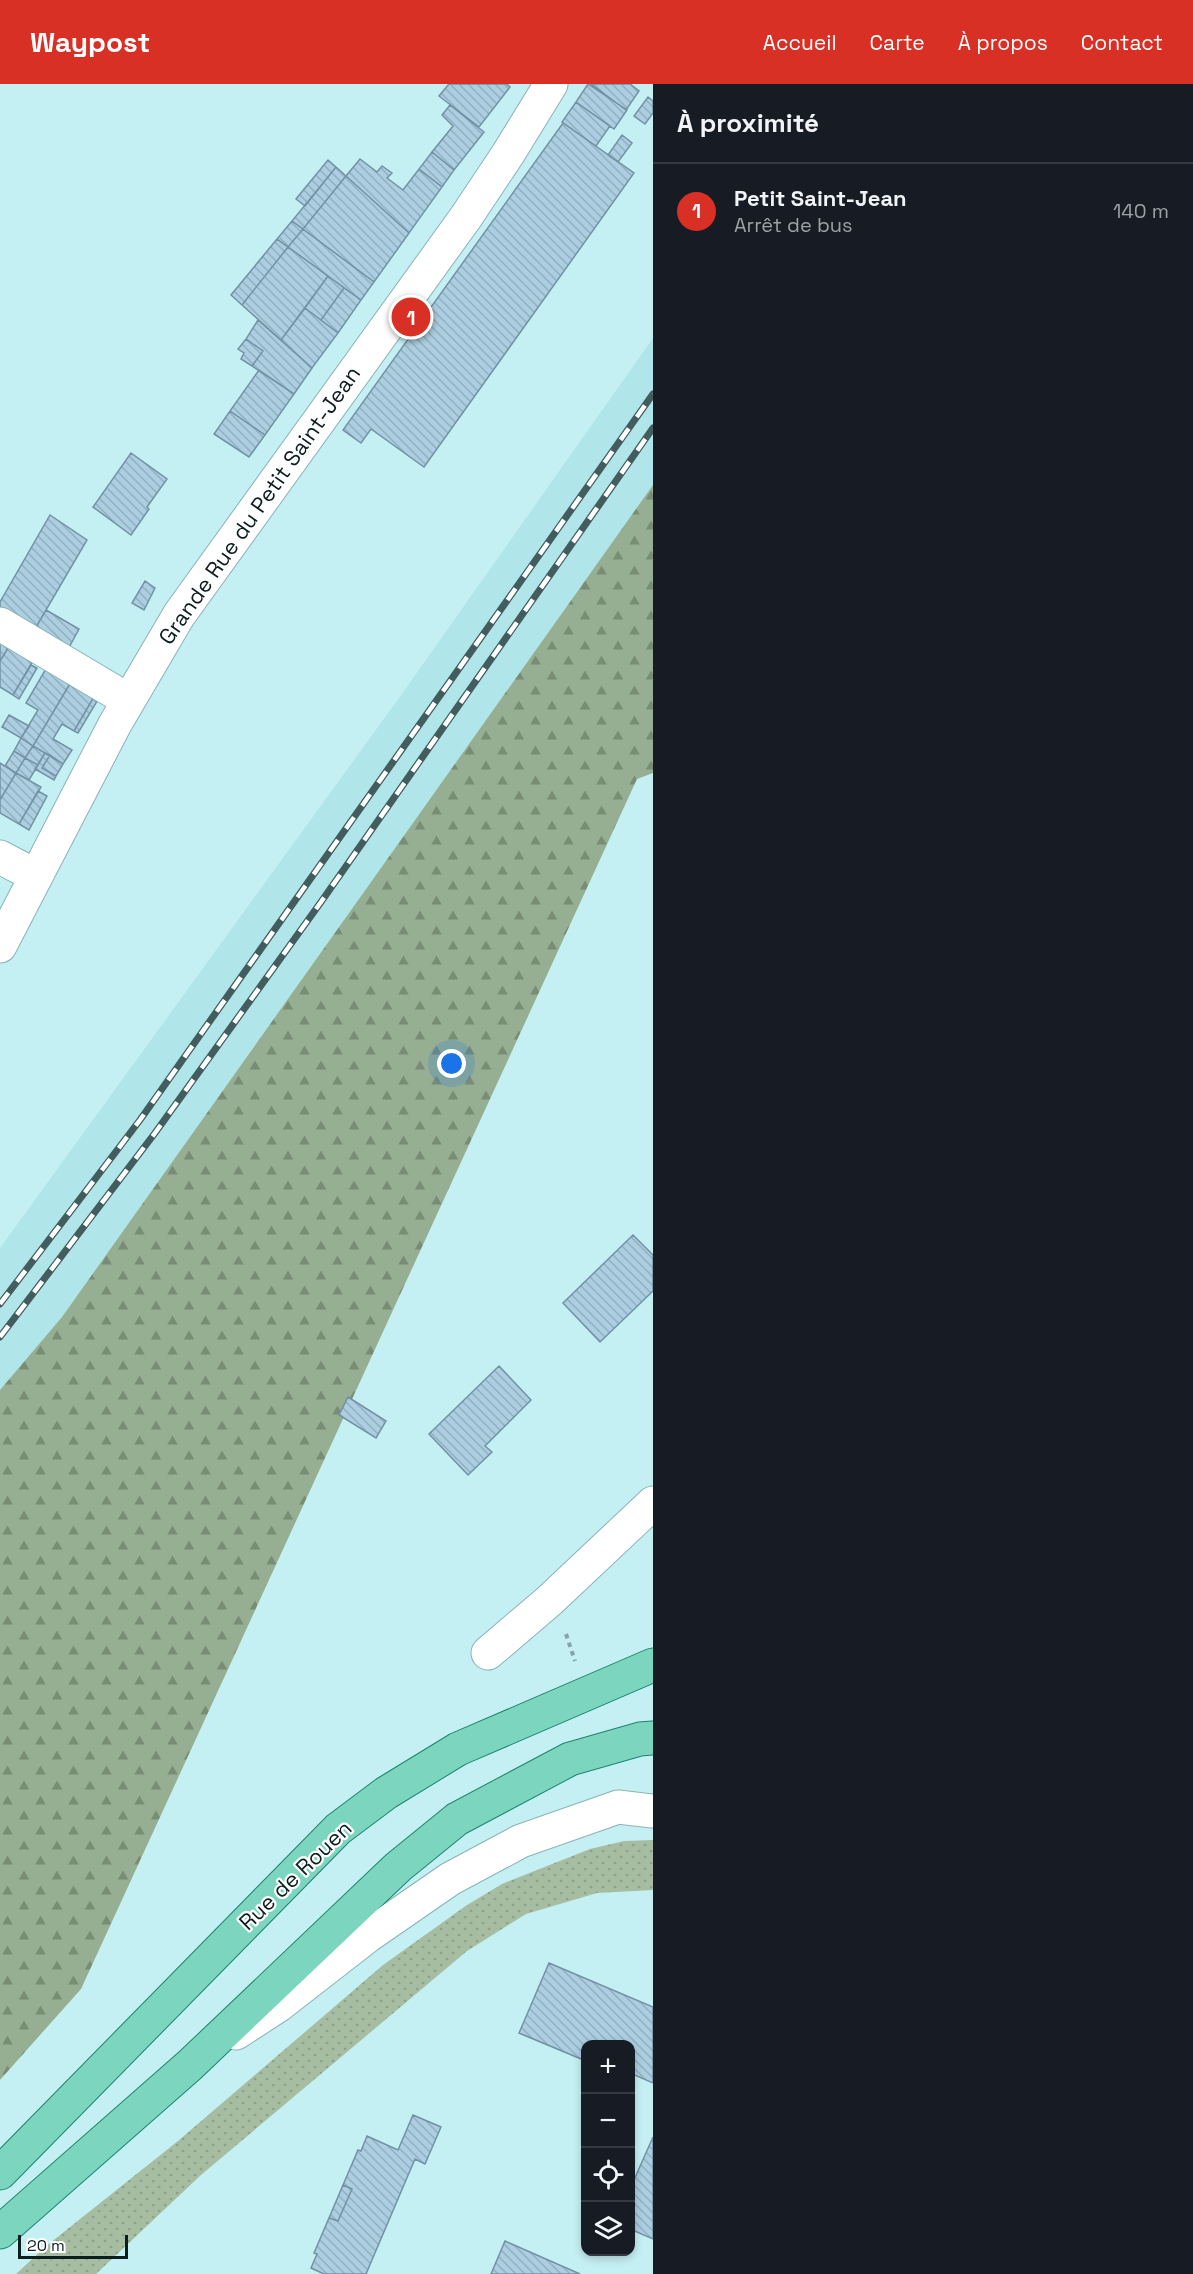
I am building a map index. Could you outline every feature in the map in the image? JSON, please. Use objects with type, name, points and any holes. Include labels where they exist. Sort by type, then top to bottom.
[{"type":"main road","name":"Rue de Rouen","points":[[0,2173],[338,1828],[386,1793],[458,1749],[653,1665]]},
{"type":"main road","points":[[0,2232],[190,2064],[398,1867],[457,1820],[570,1759],[640,1739],[653,1738]]},
{"type":"street","name":"Grande Rue du Petit Saint-Jean","points":[[0,946],[128,700],[179,615],[466,217],[551,84]]},
{"type":"street","points":[[0,624],[128,700]]},
{"type":"street","points":[[0,856],[36,876]]},
{"type":"street","points":[[488,1653],[549,1601],[653,1503]]},
{"type":"street","points":[[190,2064],[279,2005],[369,1935],[450,1879],[521,1841],[618,1807],[653,1811]]},
{"type":"path","points":[[549,1601],[564,1630],[579,1671]]},
{"type":"shaded area","points":[[653,338],[653,485],[62,1317],[0,1390],[0,1248],[399,698]]},
{"type":"green space","points":[[653,485],[653,773],[637,779],[81,1989],[0,2080],[0,1390],[62,1317]]},
{"type":"green space","points":[[653,1840],[653,1890],[597,1893],[526,1914],[467,1951],[201,2175],[96,2274],[16,2274],[45,2247],[178,2141],[383,1965],[467,1905],[502,1884],[590,1849],[624,1841]]},
{"type":"building","points":[[449,84],[507,84],[510,87],[479,127],[439,96]]},
{"type":"building","points":[[588,84],[627,110],[614,129],[576,102]]},
{"type":"building","points":[[591,84],[630,84],[639,91],[626,110]]},
{"type":"building","points":[[648,97],[653,101],[653,113],[645,124],[634,116]]},
{"type":"building","points":[[576,102],[610,126],[596,146],[562,122]]},
{"type":"building","points":[[450,105],[484,132],[454,170],[432,152],[453,126],[442,115]]},
{"type":"building","points":[[563,123],[634,173],[424,467],[371,429],[361,443],[343,430]]},
{"type":"building","points":[[622,135],[632,143],[618,162],[608,155]]},
{"type":"building","points":[[432,152],[454,170],[442,187],[419,169]]},
{"type":"building","points":[[360,159],[377,172],[382,166],[392,173],[387,178],[403,190],[419,169],[442,187],[409,233],[346,176]]},
{"type":"building","points":[[328,160],[336,167],[305,206],[296,199]]},
{"type":"building","points":[[336,167],[346,176],[303,229],[292,221]]},
{"type":"building","points":[[346,176],[409,233],[374,282],[303,229]]},
{"type":"building","points":[[292,221],[303,229],[288,247],[277,239]]},
{"type":"building","points":[[303,229],[374,282],[361,300],[288,247]]},
{"type":"building","points":[[277,239],[288,247],[242,305],[231,295]]},
{"type":"building","points":[[288,247],[328,276],[281,340],[242,305]]},
{"type":"building","points":[[328,276],[344,288],[321,320],[305,308]]},
{"type":"building","points":[[344,288],[361,300],[338,333],[321,320]]},
{"type":"building","points":[[305,308],[338,333],[312,368],[281,340]]},
{"type":"building","points":[[258,320],[312,368],[294,394],[252,366],[263,351],[246,339]]},
{"type":"building","points":[[246,339],[263,351],[252,366],[241,359],[244,353],[238,349]]},
{"type":"building","points":[[259,370],[294,394],[265,435],[230,411]]},
{"type":"building","points":[[230,411],[265,435],[249,457],[214,434]]},
{"type":"building","points":[[131,453],[167,479],[131,535],[93,507]]},
{"type":"building","points":[[50,515],[87,540],[32,634],[0,615],[0,602]]},
{"type":"building","points":[[145,581],[155,588],[144,610],[132,603]]},
{"type":"building","points":[[46,610],[79,629],[66,653],[32,634]]},
{"type":"building","points":[[0,639],[10,645],[0,661]]},
{"type":"building","points":[[10,645],[34,659],[13,695],[0,687],[0,661]]},
{"type":"building","points":[[31,665],[37,668],[19,699],[13,695]]},
{"type":"building","points":[[47,667],[71,682],[33,746],[21,738],[38,710],[26,703]]},
{"type":"building","points":[[71,682],[95,695],[74,731],[62,724],[53,739],[72,750],[63,764],[33,746]]},
{"type":"building","points":[[95,695],[99,698],[78,733],[74,731]]},
{"type":"building","points":[[9,715],[29,726],[21,738],[2,727]]},
{"type":"building","points":[[21,738],[33,746],[25,758],[14,751]]},
{"type":"building","points":[[33,746],[45,753],[38,765],[25,758]]},
{"type":"building","points":[[14,751],[25,758],[16,773],[5,766]]},
{"type":"building","points":[[45,753],[50,755],[42,768],[56,776],[54,780],[35,769]]},
{"type":"building","points":[[50,755],[63,764],[56,776],[42,768]]},
{"type":"building","points":[[25,758],[38,765],[29,780],[16,773]]},
{"type":"building","points":[[0,763],[16,773],[0,800]]},
{"type":"building","points":[[16,773],[41,787],[19,824],[0,813],[0,800]]},
{"type":"building","points":[[38,791],[47,796],[29,830],[19,824]]},
{"type":"building","points":[[633,1235],[653,1255],[653,1291],[600,1342],[563,1303]]},
{"type":"building","points":[[499,1366],[531,1400],[485,1446],[492,1452],[468,1475],[429,1434]]},
{"type":"building","points":[[348,1397],[386,1421],[376,1438],[339,1415]]},
{"type":"building","points":[[549,1963],[653,2007],[653,2083],[635,2075],[635,2040],[581,2040],[581,2059],[519,2033]]},
{"type":"building","points":[[413,2115],[441,2127],[425,2164],[415,2159],[366,2274],[324,2274],[311,2268],[317,2254],[314,2253],[329,2218],[338,2221],[352,2189],[343,2185],[358,2150],[361,2151],[367,2136],[398,2150]]},
{"type":"building","points":[[653,2137],[653,2239],[635,2231],[635,2178]]},
{"type":"building","points":[[343,2185],[352,2189],[338,2221],[329,2218]]},
{"type":"building","points":[[505,2241],[580,2274],[491,2274]]},
{"type":"railway","points":[[0,1304],[140,1120],[653,394]]},
{"type":"railway","points":[[0,1337],[155,1133],[321,902],[653,428]]},
{"type":"place","name":"Petit Saint-Jean","points":[[411,317]]}]
